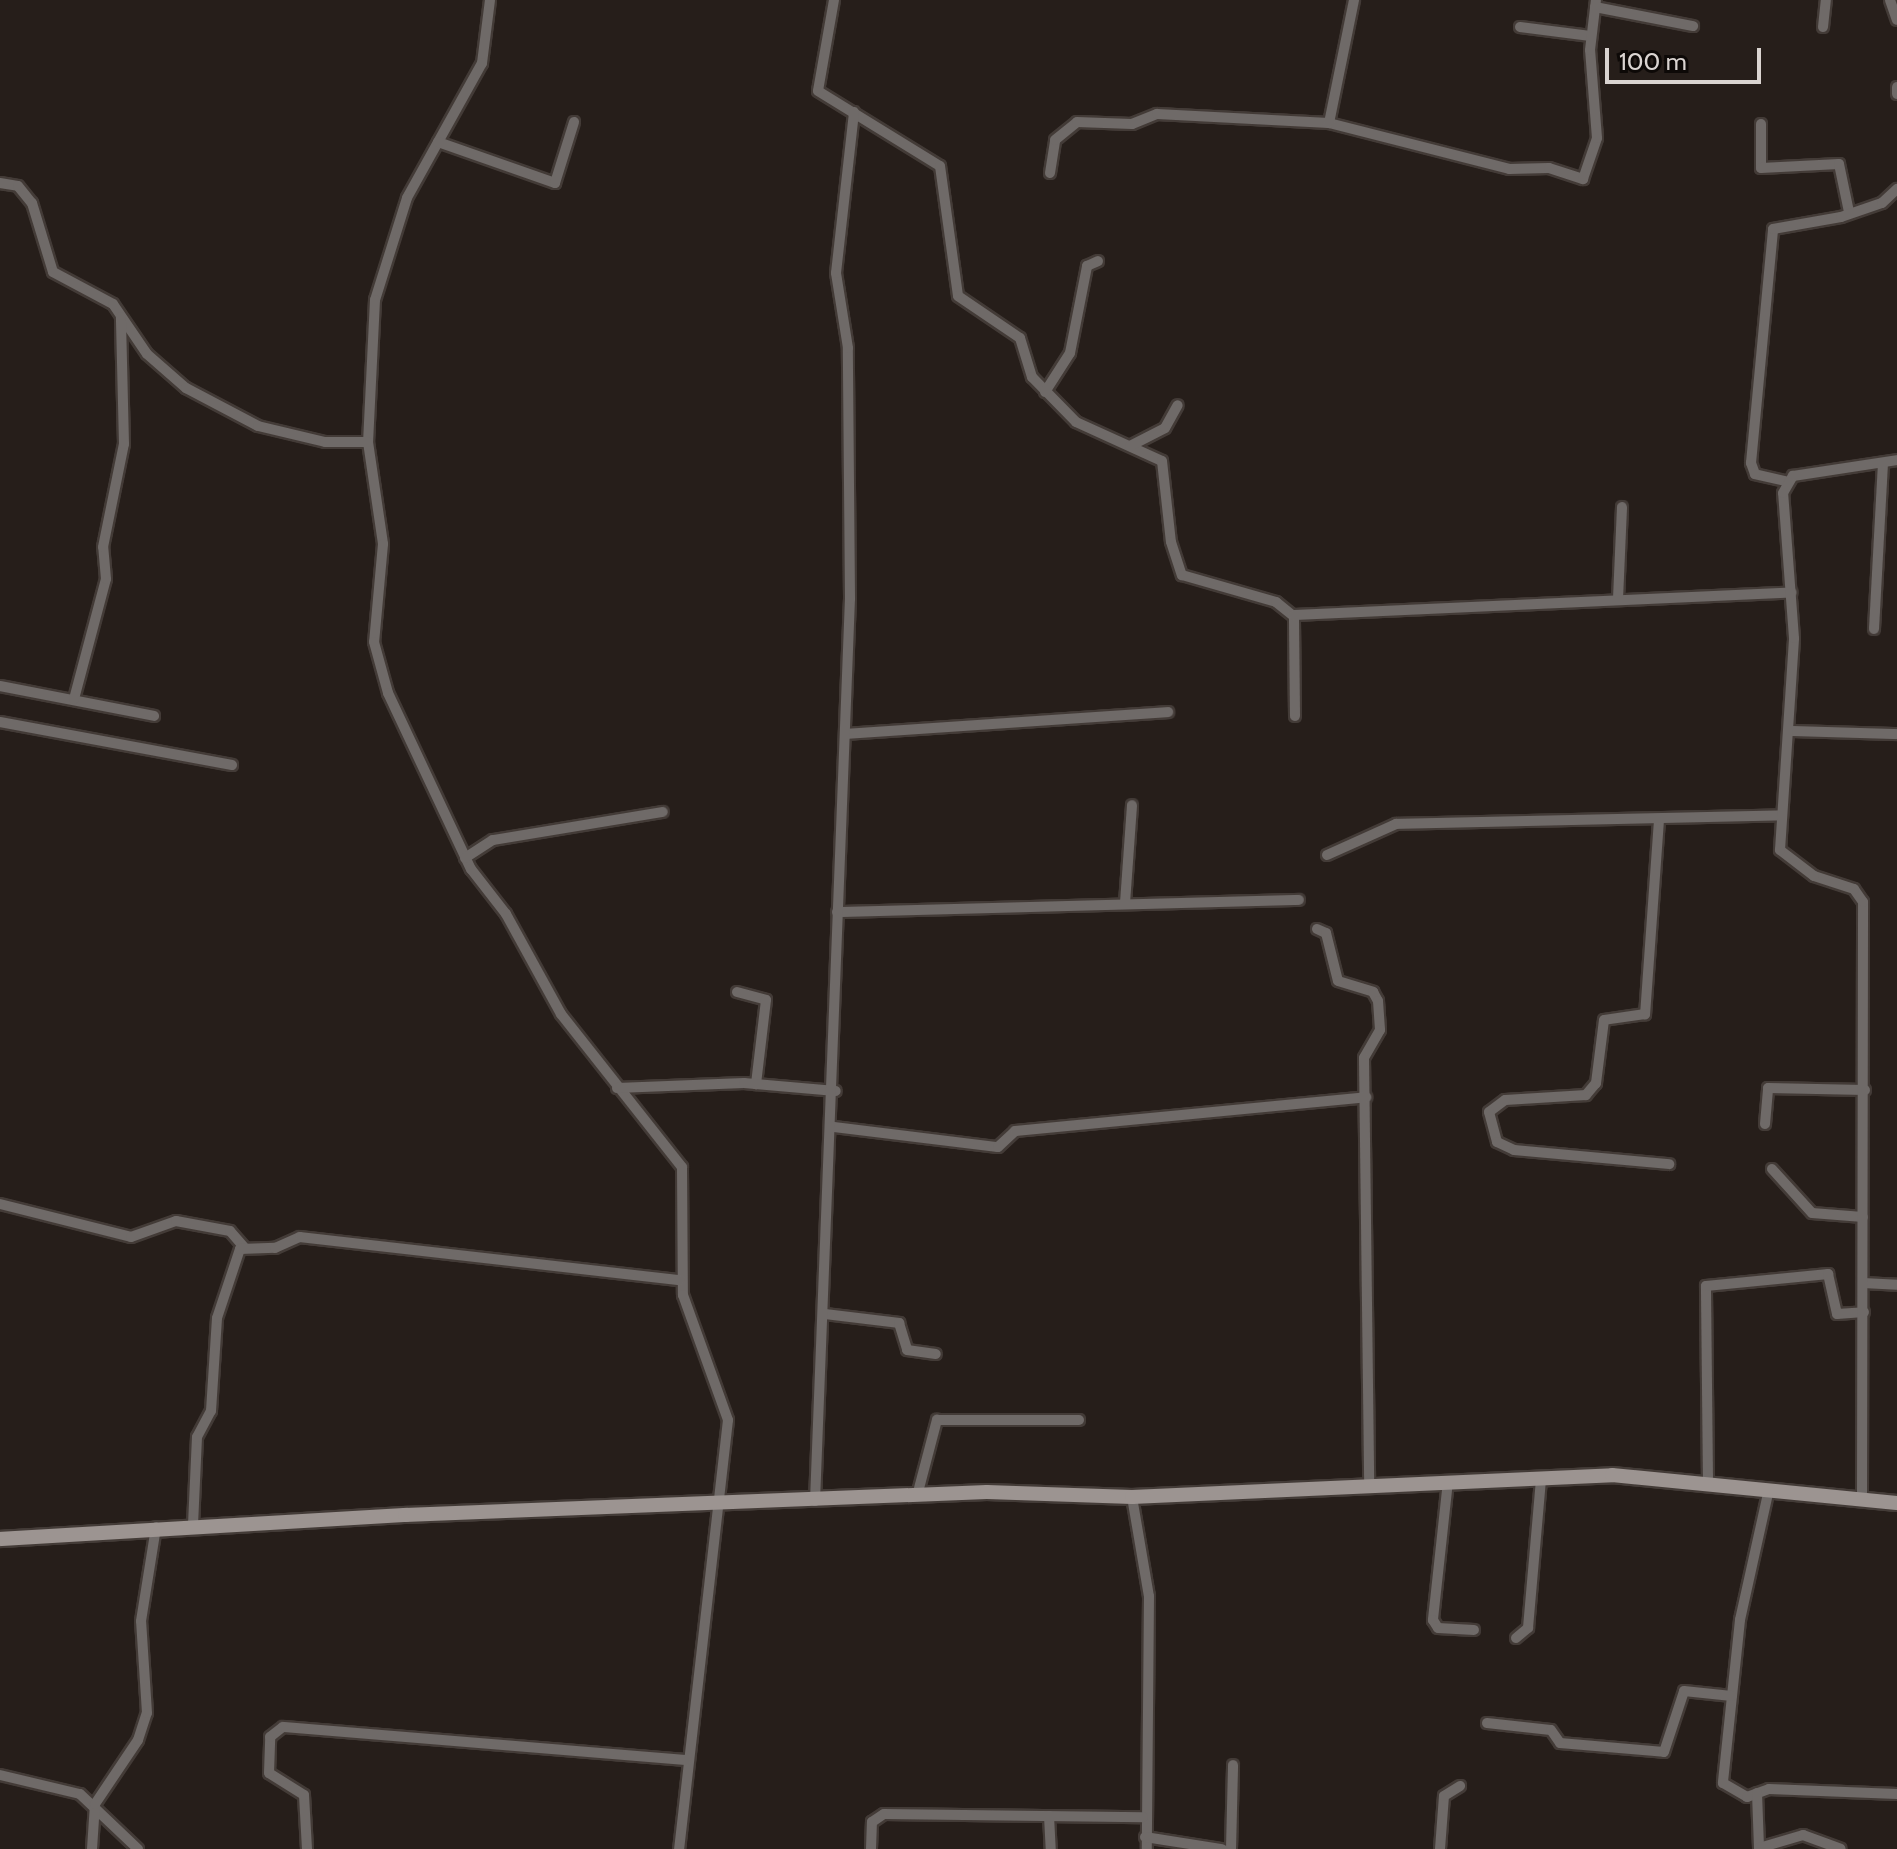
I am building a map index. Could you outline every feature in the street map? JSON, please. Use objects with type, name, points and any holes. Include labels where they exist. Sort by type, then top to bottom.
[{"type":"street","points":[[490,0],[482,63],[400,215],[375,300],[368,442],[383,544],[376,656],[465,858],[543,986],[617,1088],[682,1167],[680,1280],[726,1411],[719,1504],[679,1849]]},
{"type":"street","points":[[834,0],[816,85],[821,96],[854,112],[940,166],[953,290],[1020,338],[1045,392],[1086,429],[1130,446],[1168,471],[1171,542],[1182,575],[1276,602],[1292,615],[1791,592]]},
{"type":"street","points":[[1329,123],[1354,0]]},
{"type":"street","points":[[1823,27],[1826,0]]},
{"type":"street","points":[[1890,0],[1897,20]]},
{"type":"street","points":[[1050,173],[1055,140],[1072,123],[1132,124],[1157,114],[1329,123],[1509,169],[1549,168],[1583,179],[1597,138],[1590,36],[1595,4],[1693,26]]},
{"type":"street","points":[[1520,27],[1590,36]]},
{"type":"street","points":[[1897,87],[1897,94]]},
{"type":"street","points":[[815,1501],[836,1091],[837,912],[846,734],[848,348],[836,273],[854,112]]},
{"type":"street","points":[[438,142],[555,183],[574,122]]},
{"type":"street","points":[[1761,124],[1761,168],[1839,164],[1849,212]]},
{"type":"street","points":[[0,183],[18,186],[32,203],[53,272],[121,315],[161,369],[210,403],[300,437],[368,442]]},
{"type":"street","points":[[1897,189],[1882,203],[1773,229],[1751,463],[1755,474],[1785,481],[1897,460]]},
{"type":"street","points":[[1045,392],[1068,360],[1087,266],[1098,261]]},
{"type":"street","points":[[74,699],[106,579],[103,547],[124,444],[121,315]]},
{"type":"street","points":[[1130,446],[1165,428],[1178,405]]},
{"type":"street","points":[[1874,629],[1883,463]]},
{"type":"street","points":[[1785,481],[1791,592],[1789,731],[1782,815],[1785,859],[1861,895],[1865,1090],[1862,1499]]},
{"type":"street","points":[[1618,599],[1622,507]]},
{"type":"street","points":[[1292,615],[1295,716]]},
{"type":"street","points":[[0,686],[154,716]]},
{"type":"street","points":[[846,734],[1168,712]]},
{"type":"street","points":[[0,722],[232,765]]},
{"type":"street","points":[[1789,731],[1897,734]]},
{"type":"street","points":[[1125,903],[1132,805]]},
{"type":"street","points":[[465,858],[493,840],[663,812]]},
{"type":"street","points":[[1327,855],[1391,824],[1782,815]]},
{"type":"street","points":[[1659,820],[1645,1014],[1604,1020],[1596,1083],[1586,1095],[1505,1100],[1489,1112],[1497,1142],[1514,1150],[1669,1164]]},
{"type":"street","points":[[837,912],[1299,900]]},
{"type":"street","points":[[1317,929],[1326,933],[1340,983],[1369,990],[1378,1001],[1380,1030],[1364,1058],[1369,1485]]},
{"type":"street","points":[[737,992],[766,1000],[756,1084]]},
{"type":"street","points":[[617,1088],[756,1084],[836,1091]]},
{"type":"street","points":[[1765,1124],[1768,1088],[1865,1090]]},
{"type":"street","points":[[834,1127],[991,1148],[1004,1146],[1015,1131],[1366,1097]]},
{"type":"street","points":[[1772,1169],[1812,1213],[1863,1217]]},
{"type":"street","points":[[0,1204],[131,1237],[176,1221],[230,1231],[244,1247]]},
{"type":"street","points":[[193,1525],[197,1437],[211,1411],[217,1318],[232,1262],[244,1247],[315,1238],[680,1280]]},
{"type":"street","points":[[1708,1482],[1708,1284],[1828,1274],[1837,1314],[1864,1312]]},
{"type":"street","points":[[1863,1283],[1897,1285]]},
{"type":"street","points":[[825,1314],[899,1323],[907,1350],[936,1354]]},
{"type":"street","points":[[917,1496],[937,1420],[1079,1420]]},
{"type":"street","points":[[1516,1638],[1528,1628],[1541,1478]]},
{"type":"street","points":[[0,1539],[193,1525],[917,1496],[1132,1497],[1541,1478],[1708,1482],[1897,1503]]},
{"type":"street","points":[[1448,1481],[1433,1620],[1438,1628],[1474,1630]]},
{"type":"street","points":[[1769,1489],[1732,1696],[1732,1742],[1721,1778],[1745,1796],[1861,1787],[1897,1794]]},
{"type":"street","points":[[1132,1497],[1148,1580],[1153,1678],[1143,1817],[1146,1843],[1222,1849]]},
{"type":"street","points":[[92,1849],[95,1804],[138,1740],[147,1713],[141,1621],[156,1527]]},
{"type":"street","points":[[1487,1723],[1551,1730],[1560,1743],[1664,1752],[1684,1691],[1732,1696]]},
{"type":"street","points":[[307,1849],[304,1795],[269,1773],[270,1737],[283,1727],[687,1760]]},
{"type":"street","points":[[1231,1849],[1233,1765]]},
{"type":"street","points":[[0,1775],[95,1804],[138,1849]]},
{"type":"street","points":[[1440,1849],[1444,1796],[1460,1786]]},
{"type":"street","points":[[1757,1793],[1759,1848],[1803,1835],[1841,1849]]},
{"type":"street","points":[[871,1849],[879,1815],[1143,1817]]},
{"type":"street","points":[[1049,1816],[1051,1849]]}]
